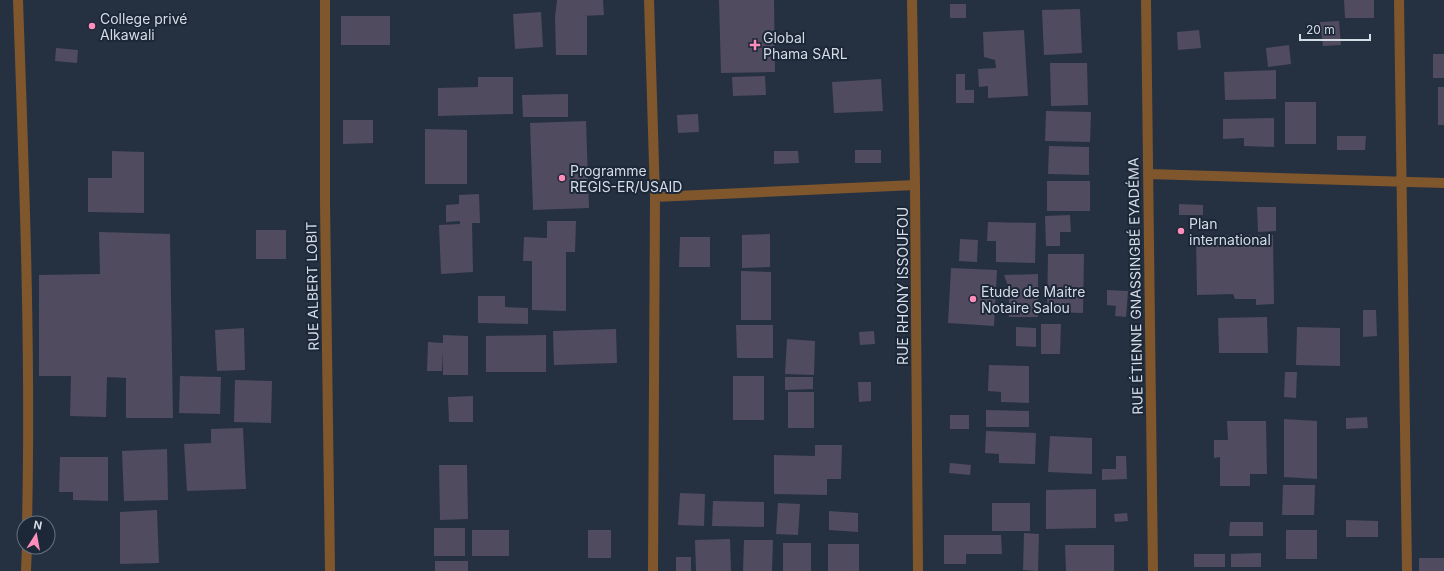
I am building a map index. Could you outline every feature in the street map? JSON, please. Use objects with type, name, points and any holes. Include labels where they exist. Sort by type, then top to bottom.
[{"type":"street","points":[[18,0],[25,215],[29,435],[27,515]]},
{"type":"street","name":"RUE ALBERT LOBIT","points":[[325,0],[325,202],[330,571]]},
{"type":"street","points":[[649,0],[655,197],[653,571]]},
{"type":"street","name":"RUE RHONY ISSOUFOU","points":[[912,0],[918,571]]},
{"type":"street","name":"RUE ÉTIENNE GNASSINGBÉ EYADÉMA","points":[[1146,0],[1152,571]]},
{"type":"street","points":[[1399,0],[1407,571]]},
{"type":"street","points":[[1148,174],[1444,183]]},
{"type":"street","points":[[655,197],[915,185]]},
{"type":"street","points":[[26,571],[27,555]]},
{"type":"building","points":[[557,0],[603,0],[604,15],[582,16],[587,16],[587,55],[556,55],[555,17]]},
{"type":"building","points":[[719,0],[774,0],[775,72],[721,73]]},
{"type":"building","points":[[1344,0],[1374,0],[1374,18],[1345,18]]},
{"type":"building","points":[[950,4],[966,4],[966,18],[950,18]]},
{"type":"building","points":[[1080,9],[1082,53],[1044,55],[1042,10]]},
{"type":"building","points":[[541,12],[543,47],[515,49],[513,14]]},
{"type":"building","points":[[341,16],[390,16],[390,45],[341,45]]},
{"type":"building","points":[[1339,21],[1341,45],[1323,46],[1320,22]]},
{"type":"building","points":[[1024,30],[1028,96],[988,98],[988,86],[979,87],[978,69],[996,68],[995,60],[984,57],[983,32]]},
{"type":"building","points":[[1199,30],[1201,48],[1178,50],[1177,32]]},
{"type":"building","points":[[1289,45],[1291,64],[1268,67],[1266,48]]},
{"type":"building","points":[[56,48],[78,50],[77,63],[55,61]]},
{"type":"building","points":[[1433,54],[1444,54],[1444,78],[1433,78]]},
{"type":"building","points":[[1050,63],[1087,63],[1088,105],[1051,106]]},
{"type":"building","points":[[1276,70],[1276,99],[1225,100],[1224,72]]},
{"type":"building","points":[[956,74],[965,74],[965,90],[974,90],[974,103],[956,103]]},
{"type":"building","points":[[765,76],[766,95],[733,96],[732,77]]},
{"type":"building","points":[[478,77],[513,77],[513,114],[438,116],[438,88],[478,87]]},
{"type":"building","points":[[881,79],[883,111],[834,113],[832,82]]},
{"type":"building","points":[[1438,87],[1444,87],[1444,125],[1438,125]]},
{"type":"building","points":[[568,94],[568,117],[523,117],[522,95]]},
{"type":"building","points":[[1285,102],[1316,102],[1316,144],[1285,144]]},
{"type":"building","points":[[1046,111],[1091,112],[1090,142],[1045,141]]},
{"type":"building","points":[[698,114],[699,132],[678,133],[677,115]]},
{"type":"building","points":[[1274,118],[1274,147],[1244,146],[1244,138],[1223,139],[1223,119]]},
{"type":"building","points":[[343,120],[373,120],[373,143],[343,144]]},
{"type":"building","points":[[586,121],[589,208],[533,210],[530,123]]},
{"type":"building","points":[[425,129],[467,130],[467,184],[425,184]]},
{"type":"building","points":[[1337,136],[1366,136],[1365,150],[1337,150]]},
{"type":"building","points":[[1049,146],[1089,147],[1089,175],[1048,174]]},
{"type":"building","points":[[855,150],[881,150],[881,163],[855,163]]},
{"type":"building","points":[[112,151],[144,152],[144,213],[88,212],[88,178],[112,178]]},
{"type":"building","points":[[774,151],[798,151],[799,163],[774,164]]},
{"type":"building","points":[[1047,181],[1090,181],[1090,211],[1047,211]]},
{"type":"building","points":[[479,194],[480,223],[472,223],[473,272],[441,274],[439,225],[460,224],[460,221],[446,222],[446,205],[459,204],[459,195]]},
{"type":"building","points":[[1179,204],[1203,205],[1203,215],[1179,215]]},
{"type":"building","points":[[1257,207],[1276,207],[1276,231],[1258,232]]},
{"type":"building","points":[[1070,215],[1071,232],[1060,232],[1060,246],[1046,246],[1045,216]]},
{"type":"building","points":[[547,221],[576,221],[575,252],[566,252],[566,311],[532,310],[532,261],[523,261],[524,237],[547,238]]},
{"type":"building","points":[[988,222],[1036,223],[1035,263],[996,262],[996,241],[987,241]]},
{"type":"building","points":[[256,230],[286,230],[286,259],[256,259]]},
{"type":"building","points":[[99,232],[170,234],[173,418],[126,418],[126,378],[107,377],[106,417],[70,416],[71,376],[39,376],[39,275],[100,274]]},
{"type":"building","points":[[770,234],[770,267],[742,268],[742,235]]},
{"type":"building","points":[[1273,235],[1274,304],[1256,305],[1256,299],[1235,299],[1233,294],[1197,295],[1196,236]]},
{"type":"building","points":[[680,237],[710,237],[710,267],[679,267]]},
{"type":"building","points":[[960,239],[978,240],[977,262],[959,261]]},
{"type":"building","points":[[1048,254],[1084,254],[1083,313],[1047,312]]},
{"type":"building","points":[[951,268],[997,270],[994,326],[948,323]]},
{"type":"building","points":[[741,271],[771,272],[771,320],[741,320]]},
{"type":"building","points":[[1038,274],[1038,317],[1009,317],[1009,289],[1004,275]]},
{"type":"building","points":[[1107,290],[1128,291],[1126,317],[1115,316],[1116,306],[1107,305]]},
{"type":"building","points":[[478,296],[505,296],[505,307],[528,308],[528,324],[478,323]]},
{"type":"building","points":[[1363,310],[1376,310],[1377,336],[1363,337]]},
{"type":"building","points":[[1267,317],[1268,353],[1219,353],[1218,318]]},
{"type":"building","points":[[1041,324],[1061,324],[1060,354],[1041,354]]},
{"type":"building","points":[[736,325],[773,325],[773,358],[737,358]]},
{"type":"building","points":[[1016,327],[1036,328],[1036,347],[1016,346]]},
{"type":"building","points":[[1297,327],[1340,328],[1340,366],[1296,365]]},
{"type":"building","points":[[244,328],[245,370],[217,371],[215,330]]},
{"type":"building","points":[[616,329],[617,363],[554,365],[553,331]]},
{"type":"building","points":[[874,331],[875,344],[860,345],[859,332]]},
{"type":"building","points":[[443,335],[468,336],[468,375],[443,375],[443,350],[442,371],[427,371],[428,342],[443,343]]},
{"type":"building","points":[[546,335],[546,372],[486,372],[486,336]]},
{"type":"building","points":[[787,339],[815,341],[814,375],[785,374]]},
{"type":"building","points":[[989,365],[1029,366],[1029,403],[1001,402],[1001,392],[988,391]]},
{"type":"building","points":[[1285,372],[1297,372],[1296,398],[1284,397]]},
{"type":"building","points":[[180,376],[221,377],[220,414],[179,413]]},
{"type":"building","points":[[733,376],[764,376],[764,420],[733,420]]},
{"type":"building","points":[[785,377],[813,377],[813,389],[785,390]]},
{"type":"building","points":[[235,380],[272,381],[271,423],[234,422]]},
{"type":"building","points":[[858,382],[871,382],[871,401],[859,402]]},
{"type":"building","points":[[788,392],[814,392],[814,428],[788,428]]},
{"type":"building","points":[[473,396],[473,422],[449,422],[448,397]]},
{"type":"building","points":[[986,410],[1029,411],[1029,427],[986,427]]},
{"type":"building","points":[[950,415],[969,415],[969,429],[950,429]]},
{"type":"building","points":[[1367,417],[1368,428],[1346,429],[1346,418]]},
{"type":"building","points":[[1284,419],[1317,421],[1317,479],[1284,477]]},
{"type":"building","points":[[1227,421],[1266,421],[1267,474],[1250,474],[1250,486],[1220,486],[1220,457],[1214,458],[1214,440],[1228,440]]},
{"type":"building","points":[[243,428],[246,489],[187,491],[184,444],[211,443],[211,429]]},
{"type":"building","points":[[986,431],[1036,433],[1035,464],[999,463],[999,454],[985,453]]},
{"type":"building","points":[[1050,436],[1092,438],[1092,474],[1048,472]]},
{"type":"building","points":[[815,445],[842,445],[841,479],[827,479],[827,495],[774,494],[774,455],[815,456]]},
{"type":"building","points":[[167,449],[168,500],[124,501],[122,451]]},
{"type":"building","points":[[1116,456],[1126,456],[1127,479],[1102,480],[1102,469],[1116,469]]},
{"type":"building","points":[[60,457],[108,457],[108,501],[73,500],[73,492],[59,492]]},
{"type":"building","points":[[950,463],[971,465],[970,475],[949,473]]},
{"type":"building","points":[[439,465],[467,465],[468,519],[440,520]]},
{"type":"building","points":[[1283,485],[1315,485],[1314,515],[1282,515]]},
{"type":"building","points":[[1096,489],[1096,528],[1046,529],[1046,490]]},
{"type":"building","points":[[680,493],[705,494],[704,526],[678,525]]},
{"type":"building","points":[[713,501],[764,502],[764,527],[712,526]]},
{"type":"building","points":[[778,503],[800,504],[798,535],[776,534]]},
{"type":"building","points":[[992,503],[1030,503],[1030,531],[992,531]]},
{"type":"building","points":[[157,510],[159,563],[120,564],[120,512]]},
{"type":"building","points":[[829,511],[858,513],[858,532],[829,530]]},
{"type":"building","points":[[1127,513],[1128,521],[1115,522],[1114,514]]},
{"type":"building","points":[[1346,520],[1378,521],[1378,537],[1346,537]]},
{"type":"building","points":[[1230,522],[1263,522],[1263,536],[1229,536]]},
{"type":"building","points":[[434,528],[465,528],[465,556],[434,556]]},
{"type":"building","points":[[472,530],[509,530],[509,556],[472,556]]},
{"type":"building","points":[[588,530],[611,530],[611,558],[588,558]]},
{"type":"building","points":[[1286,530],[1317,530],[1317,559],[1286,559]]},
{"type":"building","points":[[1024,533],[1039,534],[1038,571],[1023,570]]},
{"type":"building","points":[[944,535],[1001,535],[1002,554],[966,554],[966,564],[944,564]]},
{"type":"building","points":[[730,539],[731,571],[696,571],[695,540]]},
{"type":"building","points":[[744,540],[773,540],[772,571],[743,571]]},
{"type":"building","points":[[783,543],[811,543],[811,571],[783,571]]},
{"type":"building","points":[[828,544],[859,544],[859,571],[828,571]]},
{"type":"building","points":[[1065,545],[1114,545],[1114,571],[1066,571]]},
{"type":"building","points":[[1261,553],[1261,567],[1231,567],[1231,554]]},
{"type":"building","points":[[1194,554],[1225,554],[1225,567],[1194,567]]},
{"type":"building","points":[[676,557],[691,557],[691,571],[676,571]]},
{"type":"building","points":[[1419,558],[1444,558],[1444,571],[1419,571]]},
{"type":"building","points":[[435,561],[468,561],[468,571],[435,571]]},
{"type":"place","name":"College privé Alkawali","points":[[92,26]]},
{"type":"place","name":"Global Phama SARL","points":[[755,45]]},
{"type":"place","name":"Programme REGIS-ER/USAID","points":[[562,178]]},
{"type":"place","name":"Plan international","points":[[1181,231]]},
{"type":"place","name":"Etude de Maitre Notaire Salou","points":[[973,299]]}]
